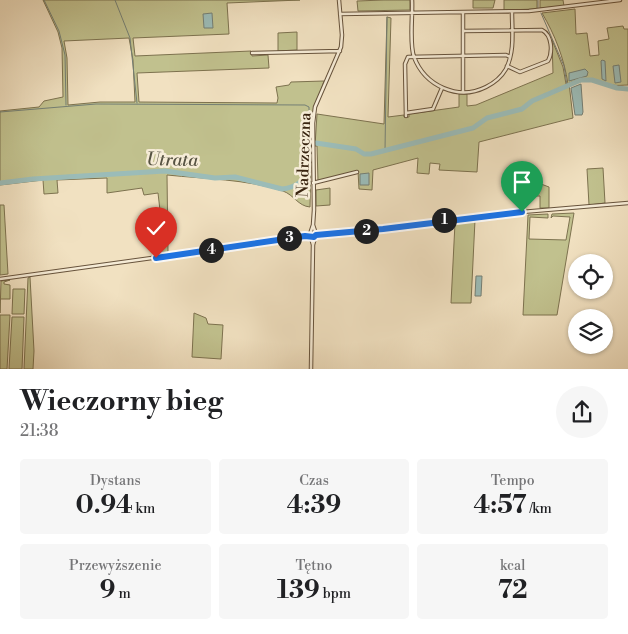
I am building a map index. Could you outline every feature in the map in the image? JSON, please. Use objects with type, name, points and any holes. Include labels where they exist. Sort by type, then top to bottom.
[{"type":"street","name":"Nadrzeczna","points":[[311,369],[314,245],[314,114],[340,51],[342,39],[338,0]]},
{"type":"street","points":[[412,0],[414,56],[424,74],[442,88],[463,92],[488,86],[500,77],[507,66],[513,45],[512,12]]},
{"type":"street","points":[[340,14],[512,12],[547,10],[593,2],[620,0]]},
{"type":"street","points":[[463,13],[463,92]]},
{"type":"street","points":[[463,31],[546,31],[550,40],[550,57],[548,61],[520,72],[507,66]]},
{"type":"street","points":[[252,53],[340,51]]},
{"type":"street","points":[[442,88],[432,109],[406,115],[405,61],[408,57],[506,55],[510,57]]},
{"type":"street","points":[[313,183],[357,172]]},
{"type":"street","points":[[0,279],[313,234],[324,235],[510,213],[575,209],[628,203]]},
{"type":"green space","points":[[43,0],[300,0],[227,3],[229,34],[133,38],[135,56],[251,51],[252,56],[268,55],[269,68],[137,73],[139,102],[277,103],[276,87],[289,85],[291,82],[324,81],[312,116],[310,207],[302,205],[283,191],[269,187],[240,182],[167,175],[168,253],[157,254],[152,221],[161,219],[158,193],[144,195],[142,188],[107,193],[107,178],[57,180],[58,193],[44,194],[43,180],[0,185],[0,111],[39,107],[44,101],[63,97],[62,48],[58,32]],"holes":[[[129,38],[133,60],[135,102],[100,102],[68,105],[67,58],[64,41]]]},
{"type":"green space","points":[[410,0],[410,10],[358,11],[357,1]]},
{"type":"green space","points":[[473,0],[495,0],[493,8],[473,8]]},
{"type":"green space","points":[[504,0],[537,0],[537,9],[504,10]]},
{"type":"green space","points":[[540,0],[563,0],[564,6],[540,8]]},
{"type":"green space","points":[[575,9],[576,34],[587,33],[590,56],[599,55],[598,41],[609,39],[607,28],[623,26],[624,29],[628,29],[628,85],[614,85],[586,79],[569,83],[573,118],[479,142],[477,172],[439,170],[440,164],[430,163],[429,174],[417,173],[418,158],[373,170],[372,190],[359,189],[358,171],[318,181],[317,146],[315,146],[317,114],[384,124],[387,17],[391,18],[388,117],[404,115],[404,117],[409,117],[409,114],[459,107],[459,94],[467,94],[467,106],[476,105],[553,73],[552,40],[563,67],[566,84],[568,84],[558,47],[542,13]]},
{"type":"green space","points":[[297,32],[297,50],[278,51],[278,33]]},
{"type":"green space","points":[[603,168],[605,203],[589,205],[587,169]]},
{"type":"green space","points":[[530,184],[541,184],[549,187],[549,208],[540,208],[540,196],[529,196]]},
{"type":"green space","points":[[330,188],[330,205],[316,206],[316,190]]},
{"type":"green space","points":[[0,205],[4,205],[8,274],[0,275]]},
{"type":"green space","points":[[574,213],[557,315],[523,315],[528,215],[548,214],[548,218],[530,217],[529,239],[566,240],[570,217],[553,216],[551,218],[552,214]]},
{"type":"green space","points":[[475,220],[471,303],[451,303],[455,223]]},
{"type":"green space","points":[[30,277],[34,351],[33,369],[24,369],[28,278]]},
{"type":"green space","points":[[10,280],[4,282],[4,284],[10,285],[10,299],[0,299],[1,281]]},
{"type":"green space","points":[[13,289],[25,289],[24,314],[12,314]]},
{"type":"green space","points":[[194,313],[206,318],[208,324],[223,325],[221,359],[192,357]]},
{"type":"green space","points":[[0,315],[10,315],[7,369],[0,369]]},
{"type":"green space","points":[[12,317],[24,317],[22,369],[9,369]]},
{"type":"water","points":[[212,13],[213,28],[204,28],[203,14]]},
{"type":"water","points":[[602,60],[605,61],[606,81],[602,79]]},
{"type":"water","points":[[619,65],[621,82],[615,83],[613,66]]},
{"type":"water","points":[[585,69],[588,72],[587,76],[569,81],[569,73]]},
{"type":"water","points":[[581,84],[583,112],[582,115],[575,115],[571,88]]},
{"type":"water","points":[[369,173],[369,185],[360,185],[360,174]]},
{"type":"water","points":[[476,276],[482,276],[481,296],[475,296]]},
{"type":"waterway","points":[[44,0],[59,31],[65,55],[66,105]]},
{"type":"waterway","points":[[115,0],[130,38],[137,103]]},
{"type":"waterway","points":[[538,0],[538,8]]},
{"type":"waterway","points":[[541,13],[564,66],[567,85]]},
{"type":"waterway","points":[[385,151],[387,17]]},
{"type":"waterway","name":"Utrata","points":[[316,143],[356,149],[364,154],[371,154],[473,128],[487,118],[522,109],[532,101],[581,80],[592,80],[617,88],[628,89]]},
{"type":"waterway","points":[[0,112],[96,104],[305,105],[309,107],[309,143]]},
{"type":"waterway","name":"Utrata","points":[[0,183],[33,179],[165,171],[215,178],[235,177],[282,189],[291,187],[303,179],[308,167],[309,143],[311,143]]},
{"type":"route","points":[[156,258],[305,236],[314,237],[316,235],[321,236],[522,212]]}]
